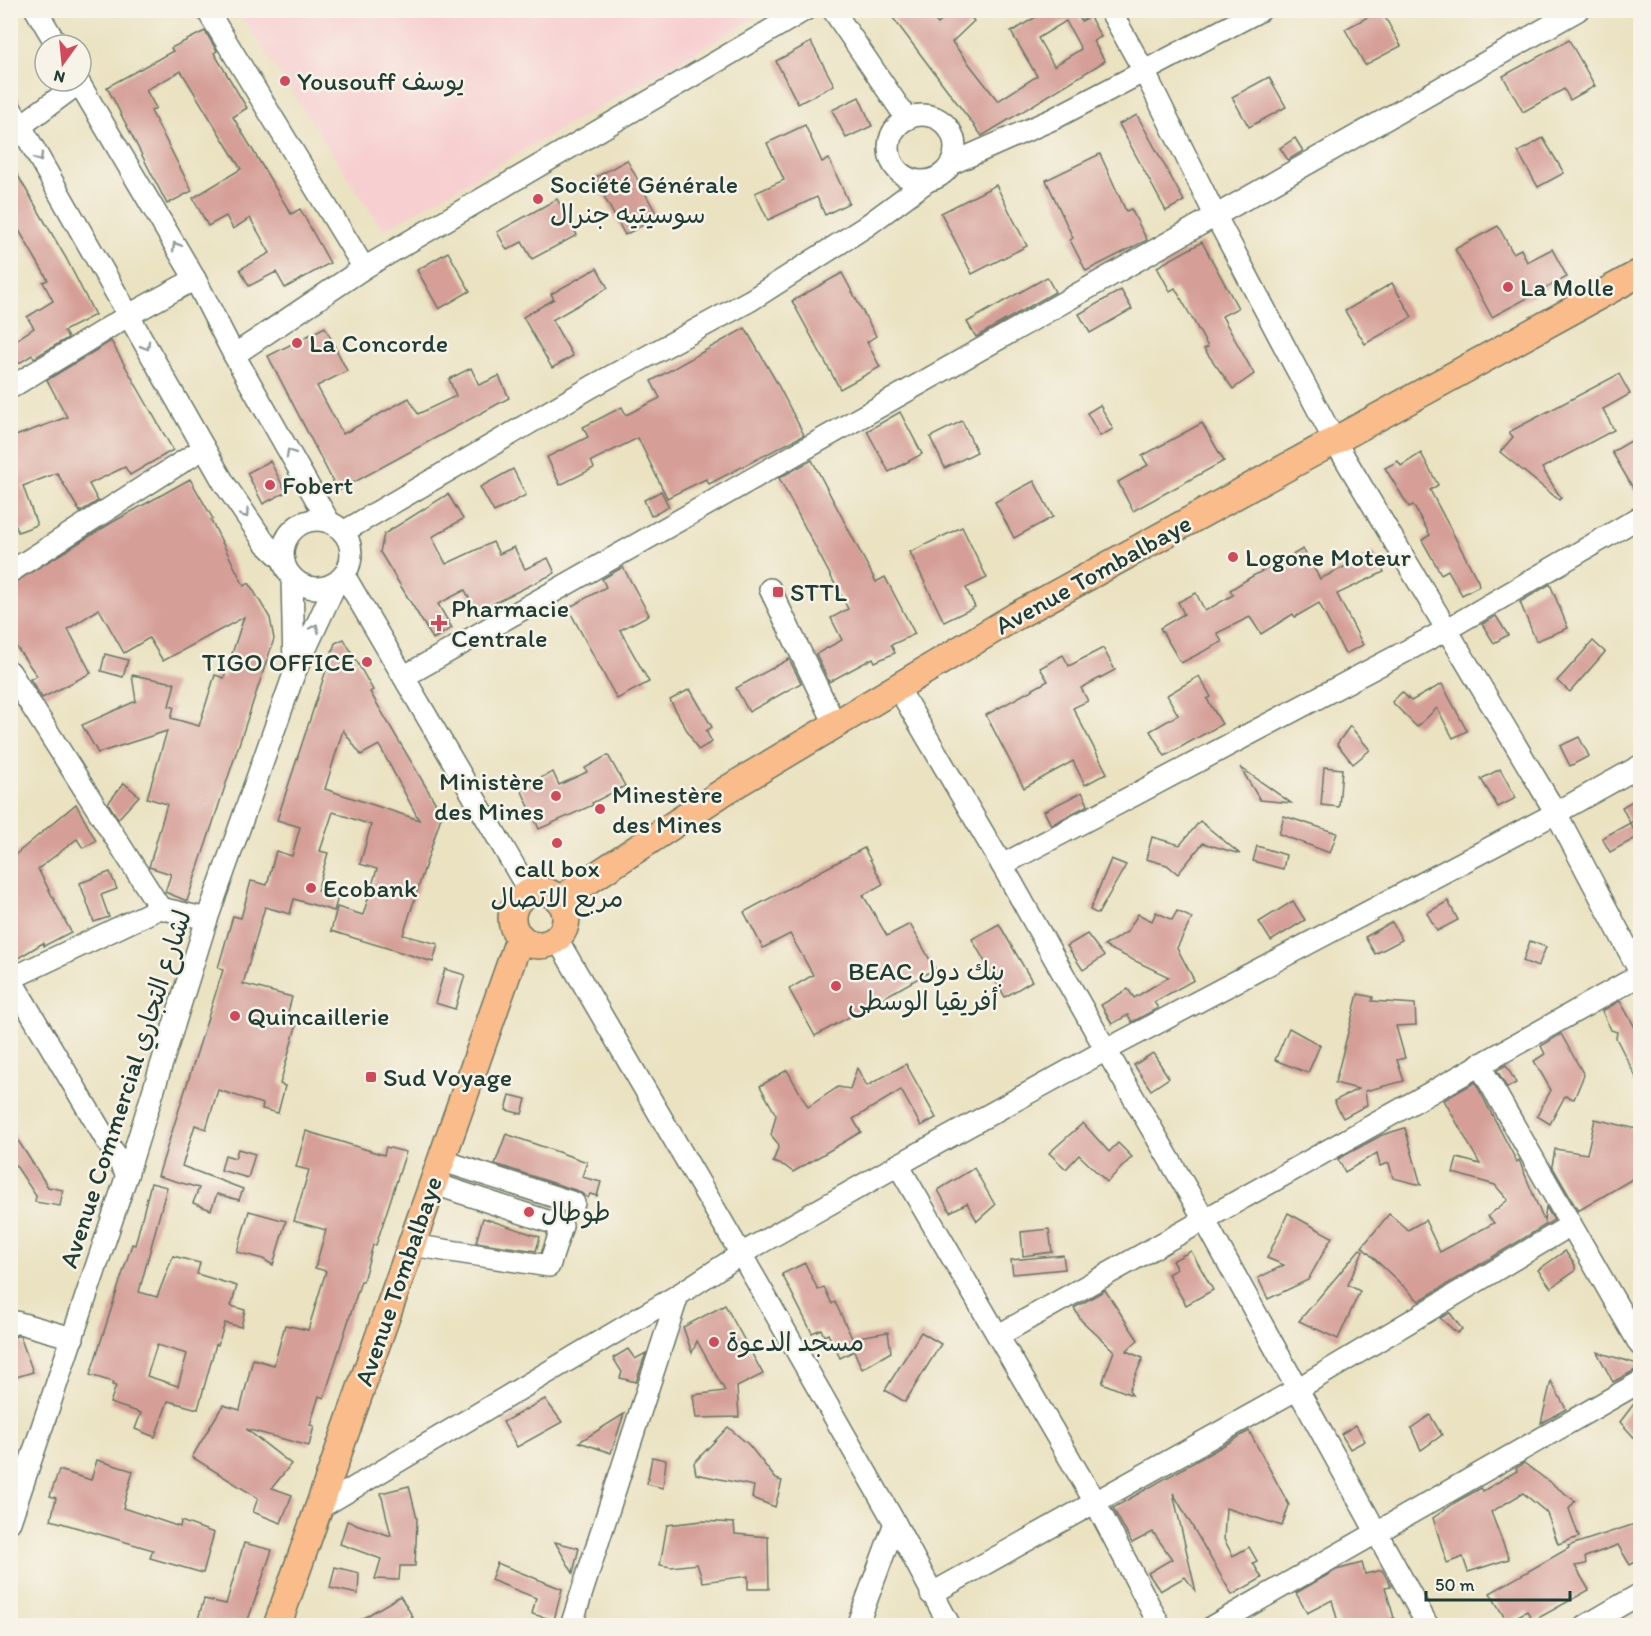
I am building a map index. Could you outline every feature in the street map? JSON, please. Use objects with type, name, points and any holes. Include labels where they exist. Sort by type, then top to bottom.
[{"type":"main road","name":"Avenue Tombalbaye","points":[[559,900],[728,789],[1016,616],[1641,273]]},
{"type":"main road","points":[[530,893],[551,894],[559,900],[567,920],[564,930],[557,939],[538,945],[520,937],[515,930],[513,912],[522,898],[530,893]]},
{"type":"main road","name":"Avenue Tombalbaye","points":[[277,1626],[520,937]]},
{"type":"street","points":[[36,10],[50,33]]},
{"type":"street","points":[[207,10],[364,268]]},
{"type":"street","points":[[234,355],[364,268],[805,10]]},
{"type":"street","points":[[833,10],[907,119]]},
{"type":"street","points":[[999,1335],[1641,974],[1556,813],[1334,440],[1215,215],[1145,73],[1110,10]]},
{"type":"street","points":[[294,674],[288,569],[284,546],[290,533],[301,524],[315,520],[336,527],[751,300],[865,227],[926,182],[941,176],[953,163],[1017,137],[1145,73],[1261,10]]},
{"type":"street","points":[[405,676],[1578,10]]},
{"type":"street","points":[[16,130],[65,93]]},
{"type":"street","points":[[10,107],[16,130],[129,315],[204,448],[265,543],[308,587],[318,588],[340,579],[350,565],[349,542],[336,527],[234,355],[195,279],[85,93]]},
{"type":"street","points":[[926,182],[906,177],[893,164],[890,154],[892,134],[907,119],[928,115],[942,121],[952,133],[956,148],[953,163]]},
{"type":"street","points":[[10,388],[129,315],[195,279]]},
{"type":"street","points":[[10,572],[204,448]]},
{"type":"street","points":[[1002,865],[1446,630],[1641,517]]},
{"type":"street","points":[[340,579],[405,676],[530,893]]},
{"type":"street","name":"Avenue Commercial لشارع التجاري","points":[[10,1522],[127,1175],[207,919],[294,674],[340,579]]},
{"type":"street","points":[[770,590],[835,724]]},
{"type":"street","points":[[10,672],[160,908]]},
{"type":"street","points":[[897,686],[1204,1219],[1428,1626]]},
{"type":"street","points":[[318,1509],[678,1295],[741,1254],[898,1165],[1106,1050],[1641,766]]},
{"type":"street","points":[[127,1175],[11,979],[160,908],[207,919]]},
{"type":"street","points":[[557,939],[895,1523],[950,1626]]},
{"type":"street","points":[[1479,1064],[1641,1345]]},
{"type":"street","points":[[898,1165],[1095,1502],[1160,1626]]},
{"type":"street","points":[[436,1172],[489,1176],[574,1203]]},
{"type":"street","points":[[411,1245],[549,1266],[562,1226],[482,1200],[436,1172]]},
{"type":"street","points":[[482,1200],[489,1176]]},
{"type":"street","points":[[539,1219],[548,1195]]},
{"type":"street","points":[[932,1594],[1299,1388],[1571,1225]]},
{"type":"street","points":[[571,1626],[678,1295]]},
{"type":"street","points":[[12,1320],[73,1338]]},
{"type":"street","points":[[1213,1626],[1641,1382]]},
{"type":"street","points":[[857,1626],[895,1523]]},
{"type":"street","points":[[1585,1626],[1641,1594]]},
{"type":"shaded area","points":[[238,11],[767,11],[383,230]]},
{"type":"building","points":[[887,10],[927,10],[938,24],[952,10],[964,10],[974,21],[952,42],[998,101],[1037,76],[1011,32],[1047,10],[1062,13],[1075,10],[1081,21],[1090,17],[1101,37],[1093,41],[1105,61],[982,136]],"holes":[[[1066,21],[1081,49],[1054,66],[1038,38]]]},
{"type":"building","points":[[1381,10],[1401,46],[1365,65],[1345,29]]},
{"type":"building","points":[[205,31],[217,51],[214,53],[247,108],[233,117],[291,214],[300,209],[330,263],[285,288],[276,272],[249,286],[240,269],[270,253],[250,218],[233,229],[226,216],[208,226],[193,198],[241,169],[181,71],[146,90],[156,108],[151,111],[192,191],[167,204],[107,87],[173,51],[171,48]]},
{"type":"building","points":[[1569,40],[1595,86],[1570,100],[1564,89],[1523,112],[1503,76]]},
{"type":"building","points":[[811,42],[834,85],[798,104],[776,61]]},
{"type":"building","points":[[1269,77],[1286,107],[1249,127],[1232,97]]},
{"type":"building","points":[[859,97],[872,126],[846,138],[832,110]]},
{"type":"building","points":[[1137,115],[1184,201],[1166,211],[1119,124]]},
{"type":"building","points":[[805,125],[822,162],[829,159],[849,203],[825,215],[817,197],[768,220],[755,193],[784,180],[767,143]]},
{"type":"building","points":[[1295,138],[1303,151],[1288,160],[1280,148]]},
{"type":"building","points":[[1543,138],[1564,173],[1538,187],[1518,152]]},
{"type":"building","points":[[1100,154],[1126,211],[1131,209],[1147,240],[1086,271],[1070,240],[1073,238],[1046,180]]},
{"type":"building","points":[[627,160],[658,217],[625,235],[594,178]]},
{"type":"building","points":[[10,162],[66,258],[95,315],[64,331],[68,338],[34,358],[32,355],[10,369],[10,344],[34,328],[27,317],[53,301],[43,282],[48,280],[10,215]]},
{"type":"building","points":[[996,185],[1027,246],[972,274],[941,213]]},
{"type":"building","points":[[557,199],[577,235],[532,259],[522,242],[507,250],[497,232]]},
{"type":"building","points":[[1498,226],[1513,253],[1521,249],[1527,262],[1552,249],[1567,277],[1492,317],[1455,249]]},
{"type":"building","points":[[1202,242],[1238,308],[1222,316],[1254,374],[1233,389],[1204,349],[1208,347],[1175,288],[1170,291],[1157,267]]},
{"type":"building","points":[[448,252],[470,291],[439,309],[417,270]]},
{"type":"building","points":[[597,268],[608,288],[552,320],[573,356],[552,368],[523,317],[554,299],[551,294]]},
{"type":"building","points":[[842,273],[876,336],[867,342],[880,367],[840,389],[792,301]]},
{"type":"building","points":[[1047,277],[1055,292],[976,337],[967,322]]},
{"type":"building","points":[[1392,283],[1412,317],[1365,344],[1345,311]]},
{"type":"building","points":[[1121,290],[1132,309],[1090,333],[1079,314]]},
{"type":"building","points":[[325,327],[347,371],[317,386],[343,434],[409,398],[418,414],[456,396],[449,379],[471,368],[479,385],[499,376],[509,398],[338,491],[268,356]]},
{"type":"building","points":[[745,328],[804,435],[709,484],[706,479],[667,498],[638,438],[591,461],[594,468],[560,485],[547,457],[588,437],[583,427],[622,407],[626,415],[660,398],[651,381]]},
{"type":"building","points":[[111,341],[173,450],[130,475],[125,467],[89,484],[98,501],[80,512],[57,473],[23,486],[37,525],[18,532],[10,511],[10,438],[67,417],[47,380]]},
{"type":"building","points":[[1619,374],[1630,394],[1603,409],[1614,430],[1542,468],[1561,498],[1559,500],[1500,452],[1513,437],[1509,432]]},
{"type":"building","points":[[1100,405],[1113,429],[1100,436],[1087,413]]},
{"type":"building","points":[[900,412],[922,454],[889,472],[867,431]]},
{"type":"building","points":[[962,421],[977,452],[945,468],[930,437]]},
{"type":"building","points":[[1202,423],[1224,461],[1133,511],[1118,482],[1148,465],[1142,456]]},
{"type":"building","points":[[1641,435],[1641,502],[1612,452]]},
{"type":"building","points":[[1421,453],[1438,485],[1430,490],[1478,581],[1479,586],[1462,595],[1448,570],[1441,574],[1422,540],[1430,535],[1413,505],[1409,507],[1385,468],[1398,461],[1401,466]]},
{"type":"building","points":[[812,460],[876,582],[885,577],[915,634],[891,645],[895,653],[875,662],[873,658],[829,682],[816,654],[842,640],[831,618],[848,609],[779,478]]},
{"type":"building","points":[[270,461],[286,492],[263,504],[247,473]]},
{"type":"building","points":[[513,469],[526,495],[494,512],[480,487]]},
{"type":"building","points":[[190,479],[213,519],[211,520],[244,586],[249,583],[270,618],[274,639],[187,901],[165,892],[171,874],[149,867],[167,804],[147,798],[167,731],[98,753],[82,725],[136,701],[132,675],[175,683],[169,706],[174,707],[171,718],[199,726],[215,675],[224,678],[244,617],[163,661],[149,638],[124,653],[99,609],[68,629],[91,673],[42,698],[30,679],[37,676],[10,638],[10,585],[111,523]]},
{"type":"building","points":[[1034,481],[1053,517],[1014,538],[995,502]]},
{"type":"building","points":[[661,491],[669,507],[651,516],[644,500]]},
{"type":"building","points":[[448,494],[463,519],[432,537],[446,564],[493,542],[499,554],[514,547],[525,569],[548,558],[555,573],[476,612],[465,590],[438,604],[452,628],[433,639],[380,552],[384,534]]},
{"type":"building","points":[[962,527],[987,578],[966,588],[975,607],[944,622],[910,552]]},
{"type":"building","points":[[1303,549],[1320,579],[1374,552],[1384,572],[1337,594],[1363,645],[1345,654],[1319,603],[1295,617],[1293,614],[1261,634],[1250,617],[1217,633],[1222,642],[1181,663],[1160,628],[1184,614],[1178,602],[1196,593],[1205,611],[1233,595],[1230,590]]},
{"type":"building","points":[[623,567],[649,615],[620,630],[649,682],[617,699],[568,608],[606,587],[602,579]]},
{"type":"building","points":[[1550,584],[1568,628],[1536,641],[1520,602]]},
{"type":"building","points":[[1496,616],[1508,635],[1494,643],[1482,624]]},
{"type":"building","points":[[344,639],[373,690],[370,692],[442,814],[403,935],[438,944],[433,962],[331,931],[337,907],[363,915],[377,869],[360,864],[371,825],[333,812],[320,851],[328,853],[317,891],[338,897],[334,911],[294,899],[290,914],[265,907],[243,984],[292,997],[286,1020],[297,1023],[280,1084],[285,1086],[278,1113],[262,1109],[263,1104],[218,1090],[206,1129],[195,1125],[182,1166],[243,1189],[239,1200],[217,1194],[211,1210],[193,1203],[199,1188],[158,1176],[223,970],[218,968],[233,916],[241,918],[251,881],[267,885],[276,851],[292,856],[300,827],[277,820],[335,643]],"holes":[[[343,730],[361,755],[379,745],[419,820],[325,789]]]},
{"type":"building","points":[[1593,641],[1605,652],[1570,692],[1557,681]]},
{"type":"building","points":[[1103,648],[1115,670],[1081,688],[1088,701],[1073,708],[1107,773],[1085,785],[1073,761],[1024,788],[986,715],[1048,681],[1040,668],[1063,655],[1069,666]]},
{"type":"building","points":[[105,654],[128,660],[123,677],[101,671]]},
{"type":"building","points":[[789,659],[801,683],[749,712],[736,688]]},
{"type":"building","points":[[1199,676],[1211,697],[1207,699],[1222,724],[1165,756],[1150,731],[1178,715],[1167,695]]},
{"type":"building","points":[[1442,684],[1467,731],[1453,738],[1437,708],[1417,727],[1392,702],[1402,692],[1411,701]]},
{"type":"building","points":[[690,689],[712,727],[706,731],[712,742],[698,750],[670,700]]},
{"type":"building","points":[[1350,726],[1370,750],[1353,764],[1337,744]]},
{"type":"building","points":[[1579,737],[1589,756],[1570,766],[1560,746]]},
{"type":"building","name":"Ministère des Mines","points":[[608,755],[625,786],[592,803],[593,805],[539,829],[520,787],[553,772],[559,785],[587,772],[585,768]]},
{"type":"building","points":[[1240,767],[1291,803],[1260,800]]},
{"type":"building","points":[[1324,767],[1342,769],[1339,807],[1321,805]]},
{"type":"building","points":[[1500,769],[1516,798],[1498,807],[1481,779]]},
{"type":"building","points":[[124,783],[139,796],[118,819],[108,803]]},
{"type":"building","points":[[1082,792],[1088,805],[1051,825],[1044,811]]},
{"type":"building","points":[[1641,796],[1641,817],[1630,823],[1622,807]]},
{"type":"building","points":[[76,804],[96,841],[83,848],[77,839],[38,869],[71,932],[44,946],[43,943],[10,963],[10,859]]},
{"type":"building","points":[[1284,816],[1337,833],[1330,853],[1279,834]]},
{"type":"building","points":[[1200,821],[1240,854],[1203,843],[1178,874],[1167,865],[1146,859],[1152,837],[1180,845]]},
{"type":"building","points":[[1630,823],[1638,837],[1610,852],[1602,838]]},
{"type":"building","points":[[1257,846],[1286,855],[1283,869],[1253,861]]},
{"type":"building","points":[[864,848],[883,884],[863,895],[887,936],[910,924],[935,969],[815,1036],[789,989],[813,975],[790,934],[763,948],[744,912]]},
{"type":"building","points":[[1111,859],[1126,865],[1098,914],[1090,910]]},
{"type":"building","points":[[110,872],[117,889],[101,895],[109,917],[94,922],[80,883]]},
{"type":"building","points":[[1293,901],[1305,920],[1271,941],[1259,922]]},
{"type":"building","points":[[1448,901],[1458,920],[1437,931],[1427,913]]},
{"type":"building","points":[[1177,911],[1192,918],[1177,948],[1194,980],[1154,1002],[1158,1008],[1132,1022],[1128,1015],[1112,1024],[1101,1005],[1128,989],[1134,998],[1169,977],[1104,946],[1127,932],[1138,914],[1152,921],[1156,912],[1172,920]]},
{"type":"building","points":[[1392,922],[1402,940],[1375,954],[1365,937]]},
{"type":"building","points":[[999,924],[1032,981],[1005,997],[972,939]]},
{"type":"building","points":[[1087,934],[1104,956],[1083,970],[1067,946]]},
{"type":"building","points":[[1530,941],[1546,947],[1538,967],[1523,961]]},
{"type":"building","points":[[445,969],[465,975],[455,1009],[435,1003]]},
{"type":"building","points":[[1358,994],[1373,997],[1372,1001],[1415,1004],[1416,1025],[1396,1026],[1405,1058],[1397,1060],[1404,1081],[1365,1091],[1367,1105],[1343,1118],[1334,1101],[1358,1089],[1335,1083]]},
{"type":"building","points":[[1620,1001],[1641,1038],[1641,1087],[1616,1038],[1617,1032],[1611,1030],[1602,1011]]},
{"type":"building","points":[[1289,1028],[1320,1045],[1308,1073],[1275,1060]]},
{"type":"building","points":[[1561,1034],[1584,1075],[1574,1099],[1565,1096],[1550,1124],[1537,1116],[1551,1090],[1534,1061],[1545,1054],[1541,1046]]},
{"type":"building","points":[[1153,1053],[1169,1078],[1151,1090],[1134,1065]]},
{"type":"building","points":[[906,1064],[936,1118],[921,1126],[901,1090],[853,1119],[861,1132],[793,1172],[773,1162],[779,1145],[771,1135],[776,1115],[760,1086],[787,1070],[808,1107],[838,1087],[850,1089],[857,1068],[867,1086]]},
{"type":"building","points":[[1506,1065],[1516,1083],[1507,1088],[1497,1070]]},
{"type":"building","points":[[1475,1082],[1517,1162],[1519,1160],[1544,1221],[1546,1207],[1554,1220],[1419,1301],[1362,1247],[1389,1214],[1408,1230],[1425,1220],[1440,1252],[1494,1223],[1488,1216],[1508,1200],[1495,1185],[1453,1173],[1457,1158],[1480,1164],[1444,1100]]},
{"type":"building","points":[[510,1095],[526,1099],[522,1114],[506,1110]]},
{"type":"building","points":[[1595,1119],[1641,1130],[1641,1174],[1578,1211],[1552,1166],[1555,1149],[1587,1154]]},
{"type":"building","points":[[1083,1123],[1109,1152],[1118,1143],[1132,1157],[1107,1182],[1079,1155],[1066,1169],[1049,1153]]},
{"type":"building","points":[[10,1128],[48,1187],[63,1190],[60,1206],[35,1202],[36,1196],[10,1157]]},
{"type":"building","points":[[1405,1128],[1421,1185],[1393,1178],[1389,1163],[1380,1166],[1377,1153],[1345,1172],[1338,1159],[1382,1135]]},
{"type":"building","points":[[306,1131],[384,1155],[386,1147],[406,1152],[376,1245],[373,1245],[363,1281],[361,1281],[324,1398],[319,1396],[310,1425],[314,1426],[309,1446],[246,1429],[291,1464],[272,1488],[292,1495],[281,1523],[253,1512],[258,1498],[192,1457],[223,1405],[240,1410],[253,1359],[274,1365],[285,1325],[308,1330],[326,1271],[315,1268],[326,1230],[294,1221],[309,1170],[296,1167]]},
{"type":"building","points":[[506,1134],[587,1162],[582,1177],[601,1182],[597,1196],[590,1194],[588,1198],[578,1191],[495,1164]]},
{"type":"building","points":[[238,1149],[255,1154],[248,1178],[221,1170],[225,1155],[235,1158]]},
{"type":"building","points":[[974,1168],[995,1205],[977,1221],[967,1203],[950,1212],[938,1190]]},
{"type":"building","points":[[151,1183],[167,1187],[139,1292],[157,1297],[173,1256],[200,1263],[197,1274],[237,1286],[231,1306],[245,1310],[241,1327],[225,1323],[218,1345],[216,1344],[198,1409],[168,1401],[155,1437],[135,1429],[141,1413],[110,1403],[116,1386],[112,1385],[113,1382],[90,1375],[132,1244],[135,1245]],"holes":[[[157,1345],[187,1354],[178,1386],[147,1376]]]},
{"type":"building","points":[[249,1211],[286,1221],[273,1265],[263,1259],[237,1252]]},
{"type":"building","points":[[1288,1213],[1332,1237],[1308,1280],[1268,1299],[1258,1278],[1284,1265],[1267,1258]]},
{"type":"building","points":[[483,1218],[540,1237],[536,1251],[476,1242]]},
{"type":"building","points":[[1049,1229],[1052,1252],[1023,1256],[1021,1232]]},
{"type":"building","points":[[1360,1249],[1363,1251],[1348,1285],[1360,1291],[1338,1339],[1299,1321]]},
{"type":"building","points":[[1191,1251],[1213,1290],[1186,1305],[1168,1274],[1177,1269],[1172,1261]]},
{"type":"building","points":[[1565,1251],[1575,1265],[1575,1271],[1551,1288],[1538,1270]]},
{"type":"building","points":[[1063,1255],[1065,1269],[1013,1274],[1011,1260]]},
{"type":"building","points":[[805,1263],[818,1290],[824,1287],[832,1304],[835,1302],[852,1338],[888,1332],[891,1352],[862,1369],[854,1351],[840,1358],[828,1334],[824,1336],[821,1329],[812,1333],[782,1274]]},
{"type":"building","points":[[1105,1290],[1138,1340],[1126,1351],[1143,1358],[1129,1390],[1132,1395],[1102,1383],[1114,1351],[1081,1320],[1074,1308]]},
{"type":"building","name":"مسجد الدعوة","points":[[725,1305],[763,1374],[737,1387],[739,1417],[696,1418],[693,1395],[725,1391],[697,1341],[692,1353],[683,1327]]},
{"type":"building","points":[[1450,1313],[1462,1329],[1457,1333],[1440,1318]]},
{"type":"building","points":[[921,1332],[941,1344],[905,1402],[885,1390]]},
{"type":"building","points":[[20,1336],[33,1372],[10,1379],[10,1338]]},
{"type":"building","points":[[628,1349],[635,1359],[646,1353],[636,1382],[620,1378],[622,1372],[613,1358]]},
{"type":"building","points":[[1597,1352],[1641,1365],[1641,1367],[1613,1382]]},
{"type":"building","points":[[1551,1381],[1566,1409],[1541,1423]]},
{"type":"building","points":[[1640,1396],[1640,1444],[1620,1422]]},
{"type":"building","points":[[545,1399],[562,1422],[517,1447],[503,1422]]},
{"type":"building","points":[[624,1414],[611,1453],[579,1442]]},
{"type":"building","points":[[1430,1415],[1442,1435],[1421,1450],[1411,1428]]},
{"type":"building","points":[[1356,1425],[1365,1441],[1350,1449],[1341,1434]]},
{"type":"building","points":[[728,1427],[749,1445],[776,1479],[782,1481],[775,1507],[752,1498],[754,1486],[696,1474],[694,1463]]},
{"type":"building","points":[[1249,1431],[1289,1505],[1282,1526],[1226,1508],[1224,1539],[1233,1556],[1249,1547],[1257,1561],[1253,1563],[1262,1578],[1232,1595],[1173,1493],[1196,1592],[1185,1577],[1160,1591],[1148,1573],[1172,1559],[1153,1532],[1132,1543],[1113,1508]]},
{"type":"building","points":[[652,1457],[666,1460],[663,1488],[647,1484]]},
{"type":"building","points":[[97,1460],[133,1471],[123,1508],[180,1527],[181,1521],[214,1533],[203,1573],[150,1558],[153,1550],[51,1520],[56,1498],[50,1496],[59,1470],[91,1480]]},
{"type":"building","points":[[1524,1463],[1575,1501],[1569,1509],[1579,1537],[1558,1544],[1547,1513],[1523,1493],[1491,1512],[1509,1559],[1468,1572],[1463,1557],[1447,1563],[1433,1518],[1481,1488],[1483,1491],[1517,1471],[1516,1468]]},
{"type":"building","points":[[409,1486],[417,1519],[415,1566],[400,1566],[399,1580],[375,1579],[381,1559],[340,1544],[347,1521],[391,1536],[381,1493]]},
{"type":"building","points":[[702,1521],[734,1523],[735,1534],[768,1537],[769,1589],[748,1589],[748,1576],[703,1582],[697,1564],[671,1567],[660,1565],[667,1525]]},
{"type":"building","points":[[1641,1522],[1641,1559],[1630,1565],[1618,1545],[1585,1557],[1586,1564],[1575,1566],[1589,1590],[1533,1621],[1527,1611],[1507,1622],[1490,1593],[1569,1548],[1568,1546]]},
{"type":"building","points":[[555,1542],[579,1548],[573,1573]]},
{"type":"building","points":[[244,1543],[272,1550],[246,1626],[196,1626],[204,1599],[226,1604]]},
{"type":"building","points":[[497,1563],[562,1589],[554,1620],[532,1614],[536,1598],[491,1580]]},
{"type":"building","points":[[1362,1563],[1365,1574],[1382,1570],[1391,1586],[1385,1587],[1394,1618],[1384,1621],[1385,1626],[1339,1626],[1332,1600],[1307,1613],[1296,1593],[1336,1570]]},
{"type":"building","points":[[335,1567],[359,1573],[358,1594],[330,1588]]},
{"type":"building","points":[[400,1596],[413,1617],[399,1626],[350,1626]]},
{"type":"place","name":"Yousouff يوسف","points":[[285,81]]},
{"type":"place","name":"Société Générale سوسيتيه جنرال","points":[[538,199]]},
{"type":"place","name":"La Molle","points":[[1508,287]]},
{"type":"place","name":"La Concorde","points":[[297,343]]},
{"type":"place","name":"Fobert","points":[[270,485]]},
{"type":"place","name":"Logone Moteur","points":[[1233,557]]},
{"type":"place","name":"STTL","points":[[778,592]]},
{"type":"place","name":"Pharmacie Centrale","points":[[439,623]]},
{"type":"place","name":"TIGO OFFICE","points":[[367,662]]},
{"type":"place","name":"Ministère des Mines","points":[[556,796]]},
{"type":"place","name":"Minestère des Mines","points":[[600,809]]},
{"type":"place","name":"call box مربع الاتصال","points":[[557,843]]},
{"type":"place","name":"Ecobank","points":[[311,888]]},
{"type":"place","name":"BEAC بنك دول أفريقيا الوسطى","points":[[836,986]]},
{"type":"place","name":"Quincaillerie","points":[[235,1016]]},
{"type":"place","name":"Sud Voyage","points":[[371,1077]]},
{"type":"place","name":"طوطال","points":[[529,1212]]},
{"type":"place","name":"مسجد الدعوة","points":[[714,1342]]}]
